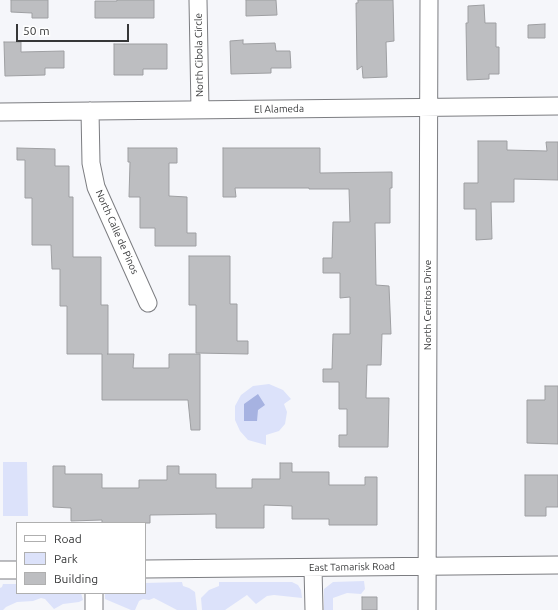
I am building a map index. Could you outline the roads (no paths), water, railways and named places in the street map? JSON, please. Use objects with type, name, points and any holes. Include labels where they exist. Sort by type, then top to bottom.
[{"type":"street","name":"North Cibola Circle","points":[[198,0],[200,110]]},
{"type":"street","name":"North Cerritos Drive","points":[[427,610],[429,0]]},
{"type":"street","name":"El Alameda","points":[[0,112],[558,106]]},
{"type":"street","name":"North Calle de Pinos","points":[[90,111],[91,163],[96,187],[148,303]]},
{"type":"street","name":"East Tamarisk Road","points":[[146,570],[558,565]]},
{"type":"street","points":[[313,568],[314,610]]},
{"type":"street","points":[[0,570],[16,570]]},
{"type":"street","points":[[94,594],[94,610]]},
{"type":"water","points":[[258,394],[265,405],[258,410],[257,421],[244,421],[244,404]]}]
